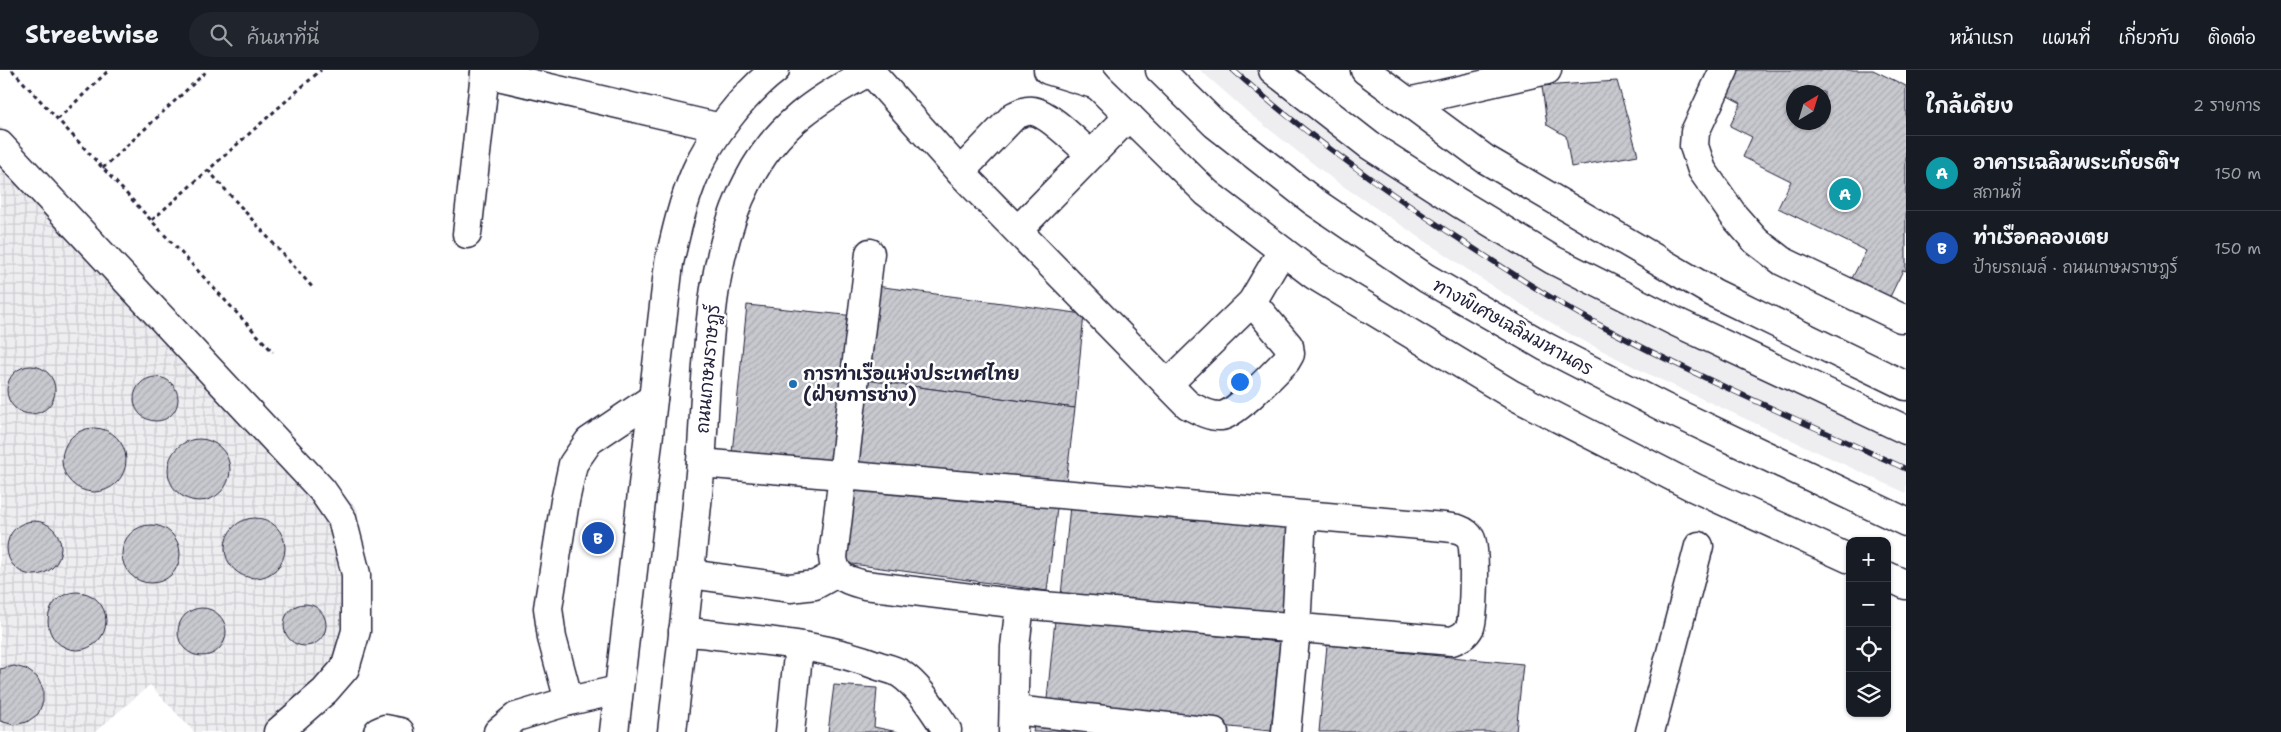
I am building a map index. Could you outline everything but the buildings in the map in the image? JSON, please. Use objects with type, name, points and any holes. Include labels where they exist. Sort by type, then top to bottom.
[{"type":"main road","points":[[614,732],[669,263],[680,213],[696,170],[721,128],[746,98],[775,70]]},
{"type":"main road","points":[[871,70],[960,172],[1188,405],[1204,413],[1222,416],[1234,410],[1286,361],[1290,354],[1289,346],[1252,302]]},
{"type":"main road","name":"ถนนเกษมราษฎร์","points":[[672,732],[701,463],[713,300],[724,249],[735,211],[748,180],[770,145],[803,111],[871,70]]},
{"type":"main road","points":[[1048,70],[1091,78],[1207,193],[1314,275],[1510,394],[1695,488],[1846,557]]},
{"type":"main road","name":"ทางพิเศษเฉลิมมหานคร","points":[[1160,70],[1215,124],[1313,202],[1426,278],[1546,347],[1665,408],[1906,522]]},
{"type":"main road","points":[[1273,70],[1369,145],[1553,260],[1674,321],[1906,430]]},
{"type":"main road","points":[[1366,70],[1485,159],[1714,292],[1906,386]]},
{"type":"main road","points":[[1408,102],[1547,70]]},
{"type":"main road","points":[[1724,70],[1695,132],[1694,146],[1702,170],[1734,216],[1756,241],[1782,261],[1901,318],[1906,318]]},
{"type":"main road","points":[[467,234],[485,72],[721,128]]},
{"type":"main road","points":[[960,172],[1014,116],[1022,111],[1034,111],[1048,118],[1091,155]]},
{"type":"main road","points":[[1018,230],[1129,116]]},
{"type":"main road","points":[[0,145],[316,482],[342,519],[356,574],[356,631],[345,668],[324,692],[278,732]]},
{"type":"main road","points":[[1168,384],[1252,302],[1282,250]]},
{"type":"main road","points":[[701,463],[844,477],[1462,529],[1472,540],[1474,563],[1470,626],[1462,638],[1452,641],[1296,628],[1020,604],[865,585],[849,580],[837,573],[833,557],[844,477],[870,253]]},
{"type":"main road","points":[[569,700],[552,638],[548,608],[565,501],[573,464],[589,441],[653,398]]},
{"type":"main road","points":[[1286,732],[1296,628],[1302,516]]},
{"type":"main road","points":[[1650,732],[1699,546]]},
{"type":"main road","points":[[690,574],[790,588],[815,585],[837,573]]},
{"type":"main road","points":[[1891,578],[1906,585]]},
{"type":"main road","points":[[1020,604],[1015,647],[1013,721],[1214,732]]},
{"type":"main road","points":[[683,631],[799,646],[837,653],[900,674],[921,691],[947,730]]},
{"type":"main road","points":[[790,732],[799,646]]},
{"type":"main road","points":[[498,732],[516,717],[569,700],[618,690]]},
{"type":"main road","points":[[378,732],[385,729],[400,732]]},
{"type":"path","points":[[12,70],[274,352]]},
{"type":"path","points":[[58,119],[109,70]]},
{"type":"path","points":[[103,168],[208,70]]},
{"type":"path","points":[[152,220],[320,70]]},
{"type":"path","points":[[208,170],[313,288]]},
{"type":"shaded area","points":[[1200,70],[1265,70],[1521,253],[1592,296],[1663,333],[1906,445],[1906,493],[1644,372],[1570,334],[1498,290],[1334,180],[1251,115]]},
{"type":"shaded area","points":[[0,126],[358,510],[357,651],[274,732],[194,732],[150,685],[95,732],[0,732]]},
{"type":"railway","points":[[1233,70],[1284,114],[1364,174],[1464,242],[1564,305],[1701,376],[1906,469]]},
{"type":"place","name":"อาคารเฉลิมพระเกียรติฯ","points":[[1845,194]]},
{"type":"place","name":"การท่าเรือแห่งประเทศไทย (ฝ่ายการช่าง)","points":[[793,384]]},
{"type":"place","name":"ท่าเรือคลองเตย","points":[[598,538]]}]
